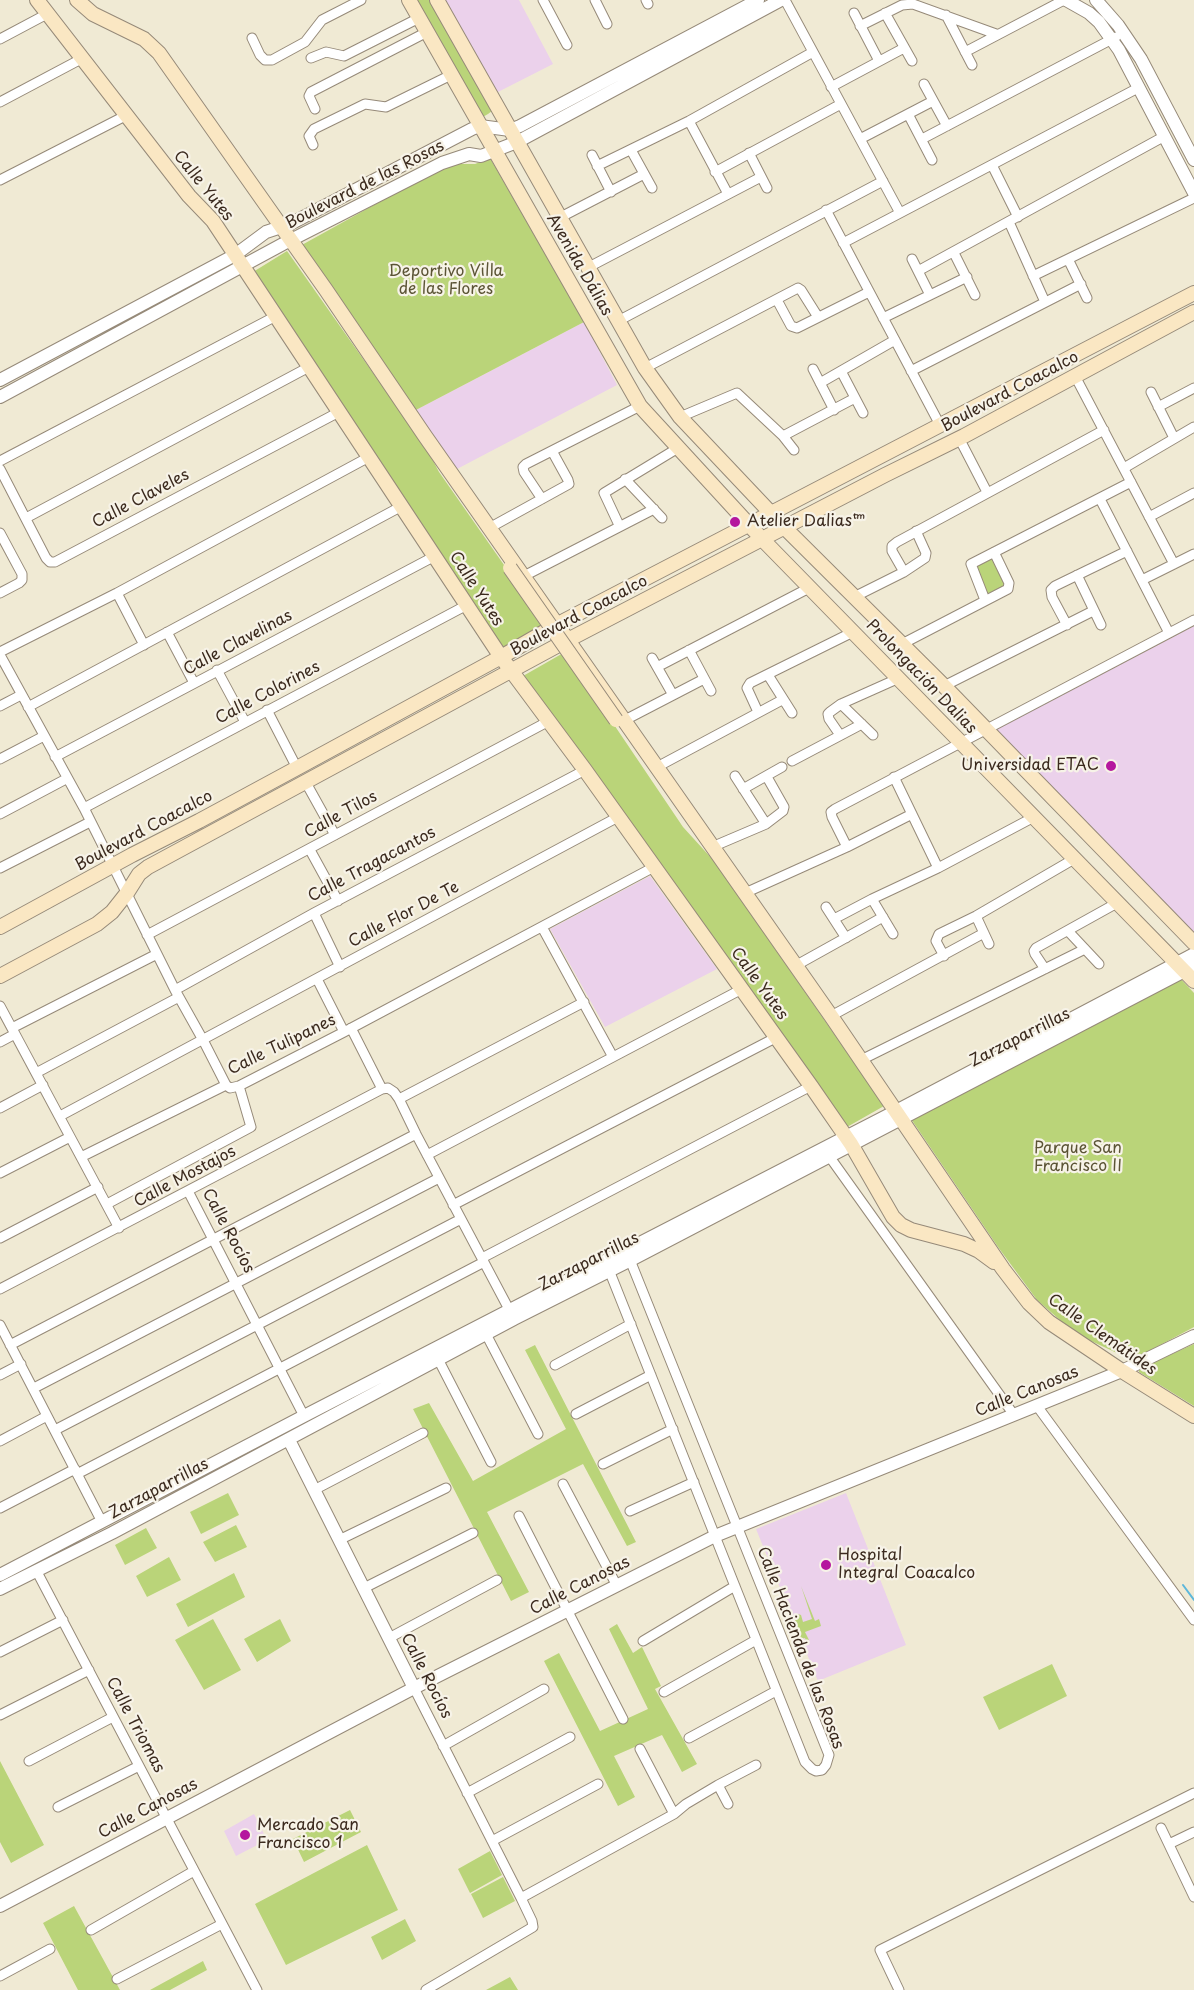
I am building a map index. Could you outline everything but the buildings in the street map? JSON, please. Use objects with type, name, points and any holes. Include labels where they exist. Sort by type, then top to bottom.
[{"type":"main road","points":[[37,0],[83,58]]},
{"type":"main road","points":[[77,0],[93,14],[144,39],[159,53],[569,639],[670,797],[710,844]]},
{"type":"main road","name":"Avenida Dálias","points":[[409,0],[640,406],[751,525]]},
{"type":"main road","name":"Avenida Dálias","points":[[437,0],[645,368],[680,417],[771,512]]},
{"type":"main road","name":"Calle Yutes","points":[[83,58],[189,196],[213,221],[501,657],[777,1037],[848,1140]]},
{"type":"main road","name":"Boulevard Coacalco","points":[[0,927],[297,768],[558,624],[1193,293]]},
{"type":"main road","name":"Boulevard Coacalco","points":[[0,976],[98,924],[128,893],[134,881],[147,867],[569,639],[959,438],[1194,312]]},
{"type":"main road","points":[[425,436],[446,477],[657,767],[898,1114]]},
{"type":"main road","name":"Prolongación Dalias","points":[[771,512],[1194,943]]},
{"type":"main road","name":"Prolongación Dalias","points":[[751,525],[897,679],[1117,903],[1187,970]]},
{"type":"main road","name":"Calle Clemátides","points":[[898,1114],[1003,1269],[1029,1303],[1050,1322],[1194,1416]]},
{"type":"main road","name":"Calle Clemátides","points":[[848,1140],[893,1217],[901,1225],[911,1230],[964,1244],[979,1251],[1003,1269]]},
{"type":"street","points":[[252,38],[260,55],[265,60],[272,60],[305,42],[322,20],[361,0]]},
{"type":"street","points":[[543,0],[567,45]]},
{"type":"street","points":[[595,0],[607,24]]},
{"type":"street","name":"Boulevard de las Rosas","points":[[0,380],[239,261],[291,242],[442,163],[469,154],[481,156],[494,152],[531,121],[758,0]]},
{"type":"street","points":[[783,0],[900,213]]},
{"type":"street","name":"Boulevard de las Rosas","points":[[513,136],[783,0]]},
{"type":"street","points":[[965,52],[1065,0],[1089,13],[1099,22],[1111,40],[1194,193]]},
{"type":"street","points":[[1098,0],[1141,59],[1194,160]]},
{"type":"street","points":[[861,26],[902,4],[913,4],[996,34]]},
{"type":"street","points":[[854,13],[879,61]]},
{"type":"street","points":[[885,13],[912,61]]},
{"type":"street","points":[[0,39],[47,14]]},
{"type":"street","points":[[946,15],[972,65]]},
{"type":"street","points":[[310,57],[326,52],[344,56],[419,18]]},
{"type":"street","points":[[315,109],[309,96],[311,92],[427,32]]},
{"type":"street","points":[[922,139],[1124,33]]},
{"type":"street","points":[[831,87],[904,48]]},
{"type":"street","points":[[597,166],[689,121],[813,52]]},
{"type":"street","points":[[0,102],[83,58]]},
{"type":"street","points":[[313,144],[309,136],[314,129],[365,104],[386,107],[451,75]]},
{"type":"street","points":[[924,84],[947,126]]},
{"type":"street","points":[[843,243],[1138,88]]},
{"type":"street","points":[[860,139],[933,101]]},
{"type":"street","points":[[715,172],[841,104]]},
{"type":"street","points":[[908,114],[932,160]]},
{"type":"street","points":[[0,180],[127,115]]},
{"type":"street","points":[[689,121],[728,194]]},
{"type":"street","points":[[480,126],[513,136]]},
{"type":"street","name":"Boulevard de las Rosas","points":[[0,397],[239,261],[261,235],[282,228],[480,126]]},
{"type":"street","points":[[918,270],[954,253],[1164,137]]},
{"type":"street","points":[[631,150],[652,188]]},
{"type":"street","points":[[749,153],[767,188]]},
{"type":"street","points":[[592,154],[611,192]]},
{"type":"street","points":[[992,165],[1018,217]]},
{"type":"street","points":[[559,218],[644,174]]},
{"type":"street","points":[[587,268],[761,177]]},
{"type":"street","points":[[618,321],[883,181]]},
{"type":"street","points":[[1033,276],[1194,198]]},
{"type":"street","points":[[826,210],[940,425]]},
{"type":"street","points":[[1009,222],[1045,302]]},
{"type":"street","points":[[954,253],[975,295]]},
{"type":"street","points":[[912,259],[930,295]]},
{"type":"street","points":[[1068,259],[1087,298]]},
{"type":"street","points":[[883,318],[967,277]]},
{"type":"street","points":[[911,371],[1081,284]]},
{"type":"street","points":[[645,368],[798,288],[818,317]]},
{"type":"street","points":[[777,300],[793,328],[797,328],[869,292]]},
{"type":"street","points":[[0,461],[276,316]]},
{"type":"street","points":[[820,383],[895,340]]},
{"type":"street","points":[[26,518],[309,367]]},
{"type":"street","points":[[813,369],[834,410]]},
{"type":"street","points":[[841,371],[863,414]]},
{"type":"street","points":[[1075,376],[1174,564]]},
{"type":"street","points":[[1151,392],[1174,438]]},
{"type":"street","points":[[1158,407],[1193,392]]},
{"type":"street","points":[[680,417],[737,393],[783,436],[794,450]]},
{"type":"street","points":[[783,436],[855,399]]},
{"type":"street","points":[[543,499],[523,467],[640,406]]},
{"type":"street","name":"Calle Claveles","points":[[0,469],[46,558],[50,562],[55,562],[339,412]]},
{"type":"street","points":[[1124,468],[1194,427]]},
{"type":"street","points":[[904,572],[892,551],[892,546],[1104,430]]},
{"type":"street","points":[[959,438],[987,492]]},
{"type":"street","points":[[619,525],[604,493],[678,448]]},
{"type":"street","points":[[491,527],[568,484],[552,451]]},
{"type":"street","points":[[0,654],[369,457]]},
{"type":"street","points":[[626,479],[662,519]]},
{"type":"street","points":[[986,600],[971,564],[1131,482]]},
{"type":"street","points":[[1149,517],[1194,493]]},
{"type":"street","points":[[1100,499],[1169,633]]},
{"type":"street","points":[[28,707],[402,506]]},
{"type":"street","points":[[524,576],[654,508]]},
{"type":"street","points":[[854,597],[904,572],[925,558],[926,553],[916,531]]},
{"type":"street","points":[[0,533],[22,574],[22,580],[19,583],[0,593]]},
{"type":"street","points":[[1067,625],[1052,597],[1051,590],[1127,551]]},
{"type":"street","points":[[902,644],[1010,586],[994,552]]},
{"type":"street","points":[[1142,580],[1194,554]]},
{"type":"street","name":"Calle Clavelinas","points":[[55,757],[435,556]]},
{"type":"street","points":[[1077,575],[1101,626]]},
{"type":"street","points":[[657,667],[809,588]]},
{"type":"street","points":[[117,593],[144,645]]},
{"type":"street","name":"Calle Colorines","points":[[84,808],[467,605]]},
{"type":"street","points":[[944,686],[1093,611]]},
{"type":"street","points":[[847,847],[831,812],[835,809],[1194,620]]},
{"type":"street","points":[[168,632],[194,683]]},
{"type":"street","points":[[759,712],[747,688],[748,685],[853,632]]},
{"type":"street","points":[[688,650],[711,691]]},
{"type":"street","name":"Calle Tulipanes","points":[[0,654],[66,779],[84,808],[177,993],[230,1088],[239,1086],[348,1030],[654,867]]},
{"type":"street","points":[[652,658],[674,695]]},
{"type":"street","points":[[217,670],[245,722]]},
{"type":"street","points":[[768,675],[792,713]]},
{"type":"street","points":[[621,720],[704,679]]},
{"type":"street","points":[[840,735],[828,714],[841,704],[897,679]]},
{"type":"street","points":[[0,706],[21,695]]},
{"type":"street","points":[[657,767],[782,700]]},
{"type":"street","points":[[841,704],[873,735]]},
{"type":"street","points":[[267,710],[297,768]]},
{"type":"street","name":"Calle Tilos","points":[[147,935],[549,721]]},
{"type":"street","points":[[792,761],[862,724]]},
{"type":"street","points":[[0,759],[44,736]]},
{"type":"street","points":[[743,789],[782,767]]},
{"type":"street","name":"Calle Tragacantos","points":[[36,1073],[314,913],[585,770]]},
{"type":"street","points":[[735,776],[766,824]]},
{"type":"street","points":[[710,844],[766,824],[780,814],[784,807],[767,777]]},
{"type":"street","points":[[894,777],[938,868]]},
{"type":"street","points":[[0,814],[66,779]]},
{"type":"street","points":[[305,781],[334,836]]},
{"type":"street","points":[[745,893],[847,847],[912,814]]},
{"type":"street","name":"Calle Flor De Te","points":[[60,1116],[618,816]]},
{"type":"street","points":[[834,920],[1034,817]]},
{"type":"street","points":[[0,868],[90,822]]},
{"type":"street","points":[[310,849],[338,901]]},
{"type":"street","points":[[944,956],[936,937],[1074,859]]},
{"type":"street","points":[[872,899],[893,934]]},
{"type":"street","points":[[1045,969],[1034,951],[1117,903]]},
{"type":"street","points":[[826,907],[846,938]]},
{"type":"street","points":[[314,913],[340,967]]},
{"type":"street","points":[[976,916],[989,944]]},
{"type":"street","points":[[795,966],[883,918]]},
{"type":"street","points":[[542,927],[613,1057]]},
{"type":"street","points":[[1068,931],[1099,963]]},
{"type":"street","points":[[831,1016],[984,933]]},
{"type":"street","points":[[861,1060],[1085,949]]},
{"type":"street","points":[[0,1042],[14,1031],[157,954]]},
{"type":"street","name":"Zarzaparrillas","points":[[628,1255],[898,1114],[1187,970],[1194,954]]},
{"type":"street","points":[[317,979],[382,1089],[388,1088],[399,1099],[512,1314]]},
{"type":"street","points":[[427,1155],[742,989]]},
{"type":"street","points":[[399,1099],[584,1002]]},
{"type":"street","points":[[0,1006],[120,1228]]},
{"type":"street","points":[[453,1205],[777,1037]]},
{"type":"street","points":[[81,1157],[226,1084]]},
{"type":"street","points":[[0,1108],[43,1085]]},
{"type":"street","points":[[107,1204],[251,1127],[239,1086]]},
{"type":"street","points":[[0,1508],[280,1368],[812,1086]]},
{"type":"street","name":"Calle Mostajos","points":[[0,1289],[382,1089]]},
{"type":"street","points":[[10,1345],[416,1134]]},
{"type":"street","points":[[0,1173],[70,1137]]},
{"type":"street","name":"Zarzaparrillas","points":[[0,1575],[304,1416],[829,1156],[848,1140]]},
{"type":"street","points":[[829,1156],[1014,1415]]},
{"type":"street","points":[[34,1388],[439,1178]]},
{"type":"street","points":[[0,1238],[98,1187]]},
{"type":"street","name":"Calle Rocíos","points":[[188,1191],[304,1416]]},
{"type":"street","points":[[55,1430],[461,1219]]},
{"type":"street","name":"Calle Hacienda de las Rosas","points":[[608,1265],[805,1762],[816,1771],[822,1770],[829,1755],[628,1255]]},
{"type":"street","name":"Zarzaparrillas","points":[[0,1589],[289,1440],[486,1334],[512,1314]]},
{"type":"street","points":[[555,1365],[632,1324]]},
{"type":"street","points":[[0,1325],[102,1522]]},
{"type":"street","points":[[486,1334],[538,1434]]},
{"type":"street","name":"Calle Canosas","points":[[0,1906],[414,1688],[715,1536],[1122,1371],[1194,1336]]},
{"type":"street","points":[[438,1359],[491,1462]]},
{"type":"street","points":[[0,1375],[21,1364]]},
{"type":"street","points":[[576,1414],[651,1375]]},
{"type":"street","points":[[1037,1406],[1194,1620]]},
{"type":"street","points":[[0,1441],[47,1416]]},
{"type":"street","points":[[603,1464],[673,1429]]},
{"type":"street","points":[[314,1490],[423,1433]]},
{"type":"street","name":"Calle Rocíos","points":[[289,1440],[532,1921],[532,1927],[426,1990]]},
{"type":"street","points":[[630,1511],[694,1482]]},
{"type":"street","points":[[563,1484],[617,1586]]},
{"type":"street","points":[[339,1540],[446,1488]]},
{"type":"street","points":[[519,1515],[623,1719]]},
{"type":"street","points":[[363,1588],[473,1533]]},
{"type":"street","name":"Calle Triomas","points":[[36,1570],[257,1990]]},
{"type":"street","points":[[389,1638],[497,1580]]},
{"type":"street","points":[[644,1641],[735,1586]]},
{"type":"street","points":[[0,1652],[63,1620]]},
{"type":"street","points":[[664,1692],[756,1640]]},
{"type":"street","points":[[0,1715],[89,1670]]},
{"type":"street","points":[[443,1746],[544,1689]]},
{"type":"street","points":[[689,1738],[776,1691]]},
{"type":"street","points":[[29,1761],[113,1717]]},
{"type":"street","points":[[467,1793],[570,1737]]},
{"type":"street","points":[[640,1749],[674,1814]]},
{"type":"street","points":[[521,1898],[674,1814],[686,1804],[756,1765]]},
{"type":"street","points":[[58,1807],[139,1766]]},
{"type":"street","points":[[492,1841],[598,1784]]},
{"type":"street","points":[[718,1785],[728,1804]]},
{"type":"street","points":[[899,1990],[880,1950],[1194,1793]]},
{"type":"street","points":[[1161,1828],[1194,1897]]},
{"type":"street","points":[[1169,1844],[1194,1832]]},
{"type":"street","points":[[91,1930],[194,1871]]},
{"type":"street","points":[[117,1979],[222,1924]]},
{"type":"street","points":[[0,1976],[50,1949]]},
{"type":"shaded area","points":[[444,0],[519,0],[553,64],[496,93]]},
{"type":"shaded area","points":[[584,322],[617,385],[457,469],[414,411]]},
{"type":"shaded area","name":"Universidad ETAC","points":[[1194,626],[1194,935],[993,731]]},
{"type":"shaded area","points":[[650,876],[717,969],[605,1027],[550,929]]},
{"type":"shaded area","points":[[846,1493],[906,1645],[818,1681],[756,1529]]},
{"type":"shaded area","name":"Mercado San Francisco 1","points":[[254,1814],[267,1840],[236,1856],[224,1831]]},
{"type":"green space","points":[[413,0],[429,0],[492,111],[488,114],[481,118]]},
{"type":"green space","name":"Deportivo Villa de las Flores","points":[[490,158],[584,322],[414,411],[300,246],[448,164],[475,164]]},
{"type":"green space","points":[[287,251],[428,451],[439,472],[546,625],[502,650],[253,272]]},
{"type":"green space","points":[[994,555],[1008,587],[987,598],[973,566]]},
{"type":"green space","points":[[565,652],[683,827],[714,861],[884,1106],[847,1127],[523,676]]},
{"type":"green space","name":"Parque San Francisco II","points":[[1174,972],[1194,993],[1194,1327],[1132,1360],[1076,1334],[1037,1300],[909,1116]]},
{"type":"green space","points":[[1194,1344],[1194,1406],[1139,1372],[1139,1369]]},
{"type":"green space","points":[[535,1345],[636,1542],[627,1546],[583,1464],[487,1512],[529,1592],[511,1601],[413,1409],[429,1403],[473,1481],[566,1429],[525,1350]]},
{"type":"green space","points":[[228,1493],[239,1515],[201,1534],[190,1512]]},
{"type":"green space","points":[[236,1525],[247,1547],[215,1562],[203,1542]]},
{"type":"green space","points":[[146,1528],[157,1548],[125,1565],[115,1545]]},
{"type":"green space","points":[[169,1557],[181,1580],[147,1597],[136,1576]]},
{"type":"green space","points":[[234,1573],[245,1597],[188,1627],[176,1604]]},
{"type":"green space","points":[[801,1586],[815,1621],[819,1619],[821,1626],[805,1632],[809,1640],[806,1641],[805,1638],[801,1639],[794,1623],[798,1614],[801,1615],[803,1622],[812,1619]]},
{"type":"green space","points":[[213,1619],[241,1670],[204,1690],[175,1640]]},
{"type":"green space","points":[[280,1619],[291,1641],[257,1662],[244,1639]]},
{"type":"green space","points":[[617,1624],[633,1653],[642,1647],[661,1686],[655,1689],[697,1764],[682,1772],[662,1735],[614,1756],[635,1797],[618,1806],[544,1661],[559,1653],[600,1731],[648,1709],[609,1629]]},
{"type":"green space","points":[[1052,1664],[1067,1696],[999,1730],[983,1697]]},
{"type":"green space","points":[[0,1761],[44,1845],[11,1863],[0,1842]]},
{"type":"green space","points":[[350,1810],[361,1832],[304,1862],[293,1839]]},
{"type":"green space","points":[[367,1845],[398,1910],[286,1965],[255,1904]]},
{"type":"green space","points":[[490,1851],[502,1875],[470,1893],[458,1869]]},
{"type":"green space","points":[[503,1877],[515,1901],[483,1918],[471,1894]]},
{"type":"green space","points":[[74,1906],[120,1990],[78,1990],[43,1923]]},
{"type":"green space","points":[[405,1919],[416,1941],[382,1960],[371,1937]]},
{"type":"green space","points":[[203,1961],[207,1970],[170,1990],[150,1990]]},
{"type":"green space","points":[[510,1977],[518,1990],[486,1990]]},
{"type":"waterway","points":[[1183,1585],[1194,1600]]},
{"type":"place","name":"Atelier Dalias™","points":[[735,522]]},
{"type":"place","name":"Universidad ETAC","points":[[1111,766]]},
{"type":"place","name":"Hospital Integral Coacalco","points":[[826,1565]]},
{"type":"place","name":"Mercado San Francisco 1","points":[[245,1835]]}]
